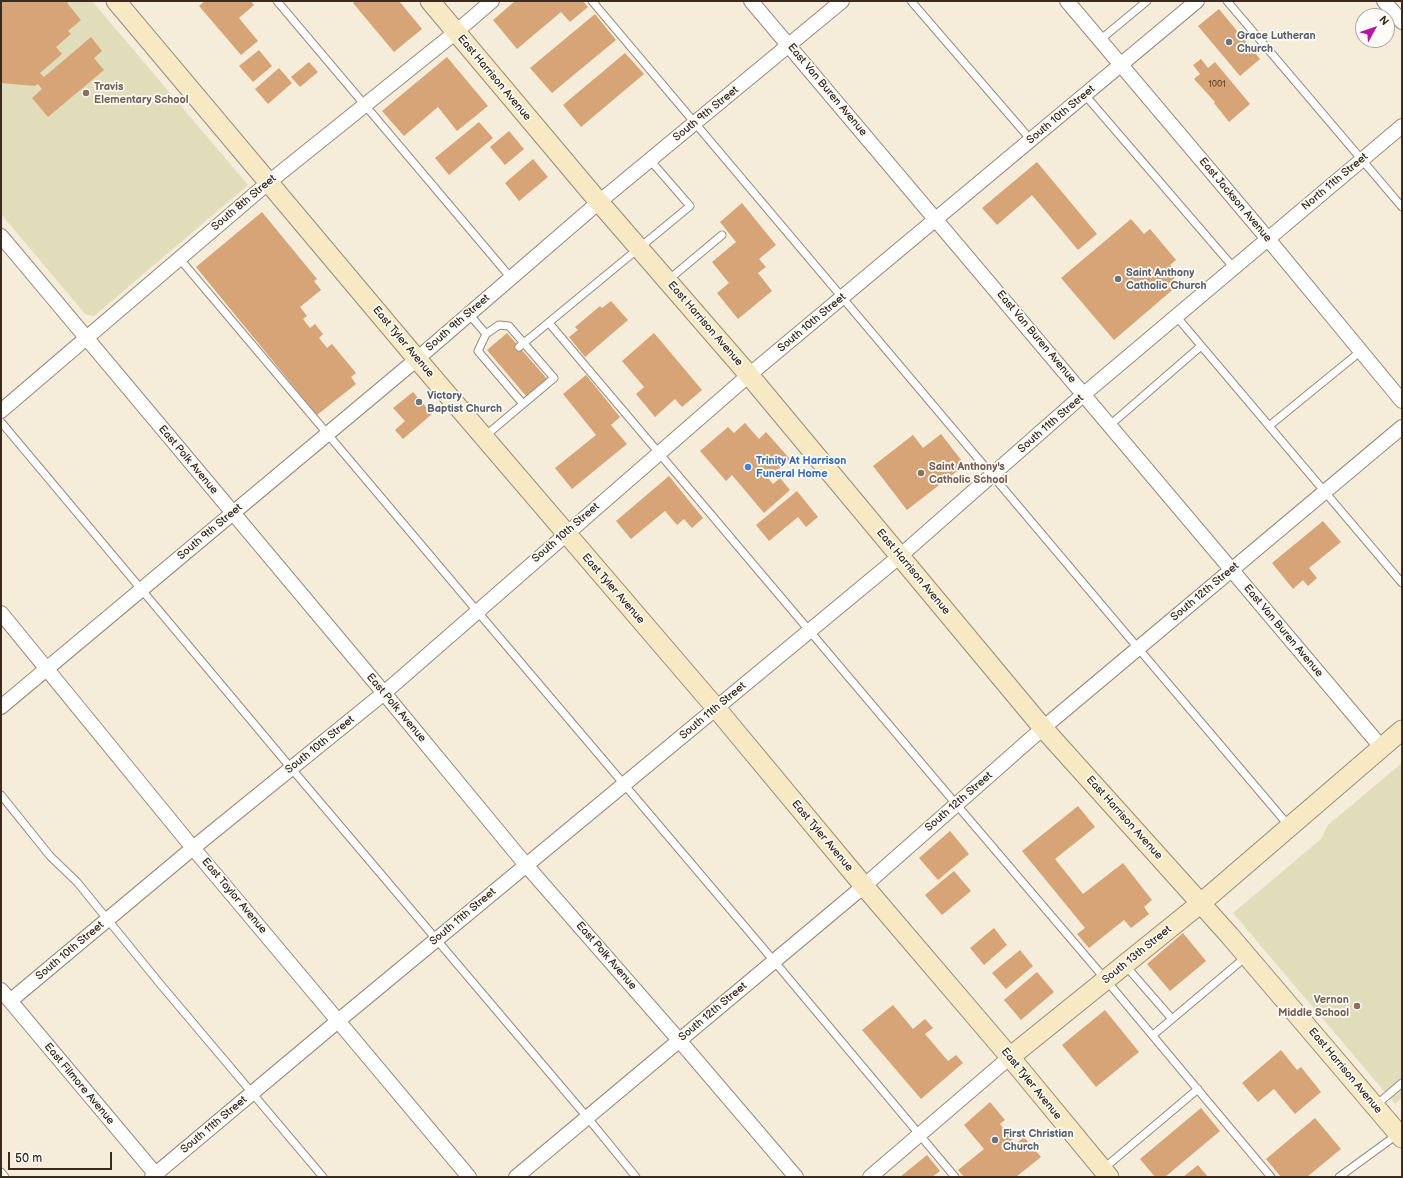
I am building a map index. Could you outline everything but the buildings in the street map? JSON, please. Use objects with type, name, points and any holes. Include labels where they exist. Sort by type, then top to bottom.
[{"type":"main road","name":"East Harrison Avenue","points":[[430,1],[599,202],[748,375],[1043,728],[1247,955],[1400,1136]]},
{"type":"main road","name":"East Tyler Avenue","points":[[123,3],[269,182],[417,359],[716,708],[1106,1173]]},
{"type":"main road","name":"South 13th Street","points":[[1010,1057],[1201,903],[1402,730]]},
{"type":"street","name":"South 8th Street","points":[[1,411],[269,182],[456,32],[492,1]]},
{"type":"street","name":"East Van Buren Avenue","points":[[752,1],[1382,748]]},
{"type":"street","name":"South 9th Street","points":[[1,708],[417,359],[599,202],[842,1]]},
{"type":"street","name":"East Jackson Avenue","points":[[1067,1],[1268,239],[1402,401]]},
{"type":"street","name":"South 10th Street","points":[[10,1001],[193,848],[384,693],[748,375],[936,220],[1197,1]]},
{"type":"street","points":[[1384,1],[1402,22]]},
{"type":"street","name":"North 11th Street","points":[[1268,239],[1402,126]]},
{"type":"street","name":"East Polk Avenue","points":[[1,236],[526,865],[680,1040],[796,1177]]},
{"type":"street","name":"South 11th Street","points":[[155,1176],[252,1092],[900,556],[1084,394],[1268,239]]},
{"type":"street","name":"South 12th Street","points":[[516,1177],[864,886],[1043,728],[1402,427]]},
{"type":"street","name":"East Taylor Avenue","points":[[1,613],[193,848],[469,1177]]},
{"type":"street","name":"East Filmore Avenue","points":[[1,990],[155,1176]]},
{"type":"street","name":"South 13th Street","points":[[870,1177],[1010,1057]]},
{"type":"lane","points":[[277,1],[364,106],[511,278]]},
{"type":"lane","points":[[592,1],[1290,827]]},
{"type":"lane","points":[[911,1],[1031,140]]},
{"type":"lane","points":[[1100,40],[1147,1]]},
{"type":"lane","points":[[1226,1],[1402,207]]},
{"type":"lane","points":[[1085,95],[1234,268]]},
{"type":"lane","points":[[522,345],[690,206],[650,160]]},
{"type":"lane","points":[[667,281],[722,235]]},
{"type":"lane","points":[[179,258],[955,1177]]},
{"type":"lane","points":[[470,314],[486,334]]},
{"type":"lane","points":[[1176,316],[1402,583]]},
{"type":"lane","points":[[548,323],[810,630],[1271,1177]]},
{"type":"lane","points":[[484,437],[554,378],[536,362],[509,326],[499,325],[486,334],[478,351],[523,404]]},
{"type":"lane","points":[[1110,425],[1201,346]]},
{"type":"lane","points":[[1269,426],[1361,351]]},
{"type":"lane","points":[[493,369],[499,364]]},
{"type":"lane","points":[[508,387],[514,382]]},
{"type":"lane","points":[[1,422],[436,940],[588,1117],[636,1177]]},
{"type":"lane","points":[[1,795],[50,856],[77,882],[161,985],[323,1177]]},
{"type":"lane","points":[[1153,1036],[1247,955]]},
{"type":"lane","points":[[1125,965],[1172,1019]]},
{"type":"lane","points":[[1375,1106],[1402,1083]]},
{"type":"lane","points":[[1106,1173],[1198,1089]]},
{"type":"lane","points":[[1339,1177],[1400,1136]]},
{"type":"lane","points":[[1,1172],[5,1177]]},
{"type":"shaded area","name":"Travis Elementary School","points":[[1,1],[92,1],[248,185],[94,316],[85,314],[1,214]]},
{"type":"shaded area","name":"Vernon Middle School","points":[[1402,763],[1402,1098],[1395,1104],[1233,913],[1321,839],[1328,825]]},
{"type":"place","name":"Grace Lutheran Church","points":[[1229,42]]},
{"type":"place","name":"Travis Elementary School","points":[[86,93]]},
{"type":"place","name":"Saint Anthony Catholic Church","points":[[1118,279]]},
{"type":"place","name":"Victory Baptist Church","points":[[419,402]]},
{"type":"place","name":"Trinity At Harrison Funeral Home","points":[[748,467]]},
{"type":"place","name":"Saint Anthony's Catholic School","points":[[921,473]]},
{"type":"place","name":"Vernon Middle School","points":[[1357,1006]]},
{"type":"place","name":"First Christian Church","points":[[995,1140]]}]
